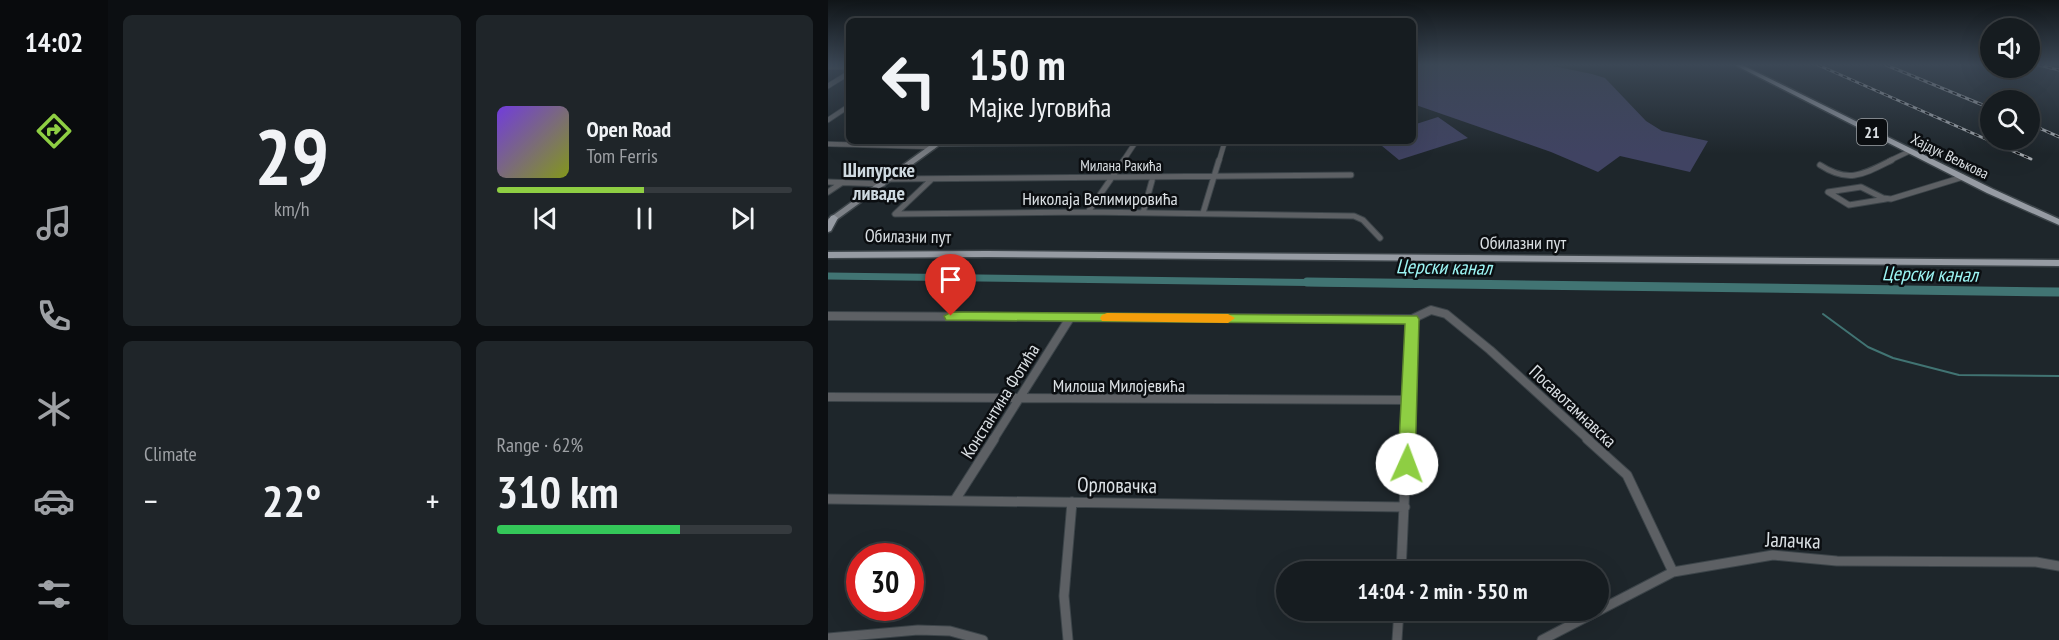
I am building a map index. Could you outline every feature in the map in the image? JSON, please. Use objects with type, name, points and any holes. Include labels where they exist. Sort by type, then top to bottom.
[{"type":"main road","name":"Хајдук Вељкова","points":[[1798,95],[2058,222]]},
{"type":"main road","points":[[828,229],[830,221]]},
{"type":"main road","name":"Обилазни пут","points":[[828,252],[987,254]]},
{"type":"main road","name":"Обилазни пут","points":[[828,252],[2057,262]]},
{"type":"street","points":[[828,120],[846,108]]},
{"type":"street","points":[[828,144],[846,143]]},
{"type":"street","points":[[830,221],[938,144]]},
{"type":"street","points":[[1088,212],[1134,144]]},
{"type":"street","points":[[1203,213],[1224,144]]},
{"type":"street","points":[[1820,165],[1839,176],[1857,174],[1910,151]]},
{"type":"street","name":"Милана Ракића","points":[[828,182],[1351,175]]},
{"type":"street","points":[[1143,213],[1153,177]]},
{"type":"street","points":[[1886,199],[1858,187],[1828,192],[1849,205],[1893,199],[1963,177]]},
{"type":"street","name":"Николаја Велимировића","points":[[932,179],[896,211],[896,214],[1088,212],[1358,216],[1380,238]]},
{"type":"street","points":[[828,192],[843,182]]},
{"type":"street","name":"Посавотамнавска","points":[[828,316],[1412,319],[1431,310],[1446,314],[1490,350],[1627,475],[1673,572]]},
{"type":"street","name":"Константина Фотића","points":[[955,500],[1070,318]]},
{"type":"street","points":[[1402,561],[1412,319]]},
{"type":"street","name":"Милоша Милојевића","points":[[828,397],[1409,400]]},
{"type":"street","name":"Орловачка","points":[[828,499],[1405,507]]},
{"type":"street","points":[[1068,640],[1064,596],[1072,502]]},
{"type":"street","name":"Јалачка","points":[[1542,640],[1673,572],[1773,555],[1837,561],[2037,562],[2059,566]]},
{"type":"street","points":[[1397,640],[1398,621]]},
{"type":"street","points":[[828,638],[918,630],[950,631],[983,640]]},
{"type":"shaded area","points":[[1416,95],[1621,95],[1646,121],[1662,131],[1708,141],[1690,172],[1620,156],[1598,172],[1551,152],[1416,105]]},
{"type":"shaded area","points":[[1438,117],[1468,138],[1399,160],[1380,144],[1416,144],[1416,124]]},
{"type":"waterway","name":"Церски канал","points":[[828,276],[1422,284]]},
{"type":"waterway","name":"Церски канал","points":[[1307,282],[2059,292]]},
{"type":"waterway","points":[[1823,314],[1868,347],[1893,358],[1959,375],[2059,376]]},
{"type":"railway","points":[[1886,95],[2031,159]]},
{"type":"railway","points":[[1958,95],[1980,104]]},
{"type":"railway","points":[[2040,128],[2059,137]]},
{"type":"slow traffic","points":[[1107,318],[1228,318]]},
{"type":"district","name":"Шипурске ливаде","points":[[879,182]]},
{"type":"route","points":[[951,316],[1412,319],[1407,464]]}]
